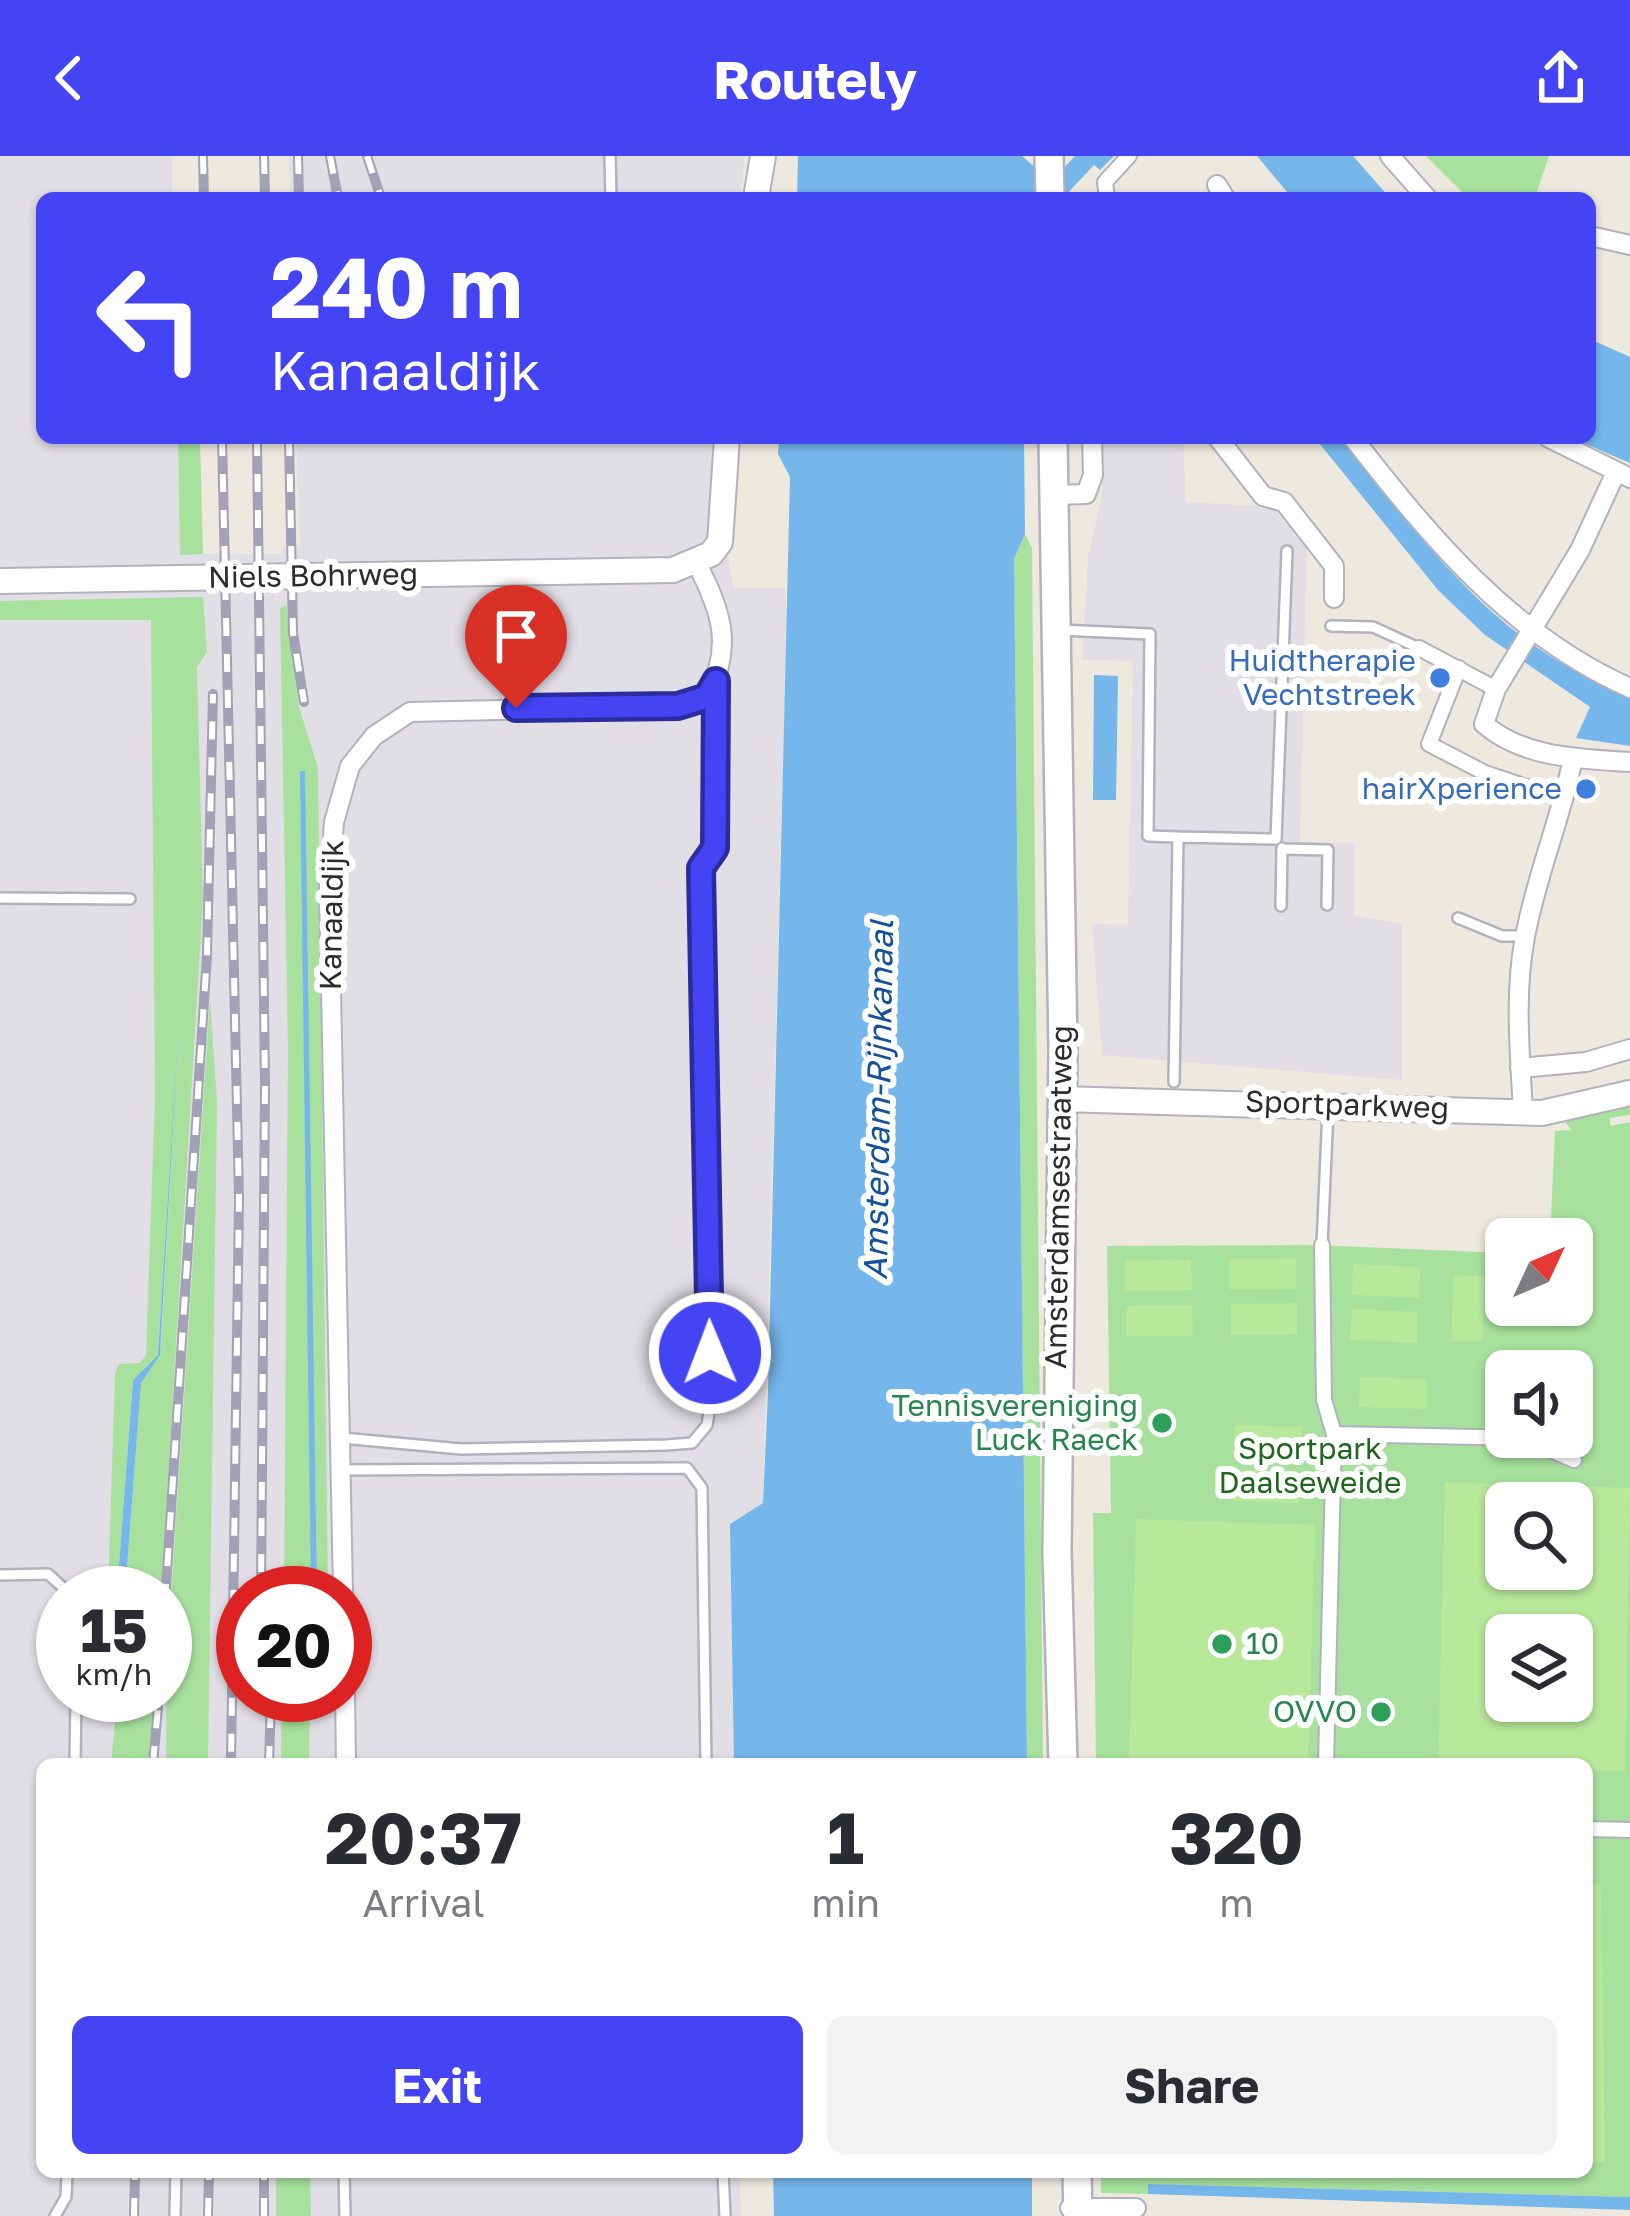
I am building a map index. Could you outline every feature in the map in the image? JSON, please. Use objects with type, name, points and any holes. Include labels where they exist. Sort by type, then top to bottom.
[{"type":"main road","points":[[1049,156],[1050,192]]},
{"type":"main road","name":"Amsterdamsestraatweg","points":[[1053,444],[1061,1099],[1057,1552],[1063,1758]]},
{"type":"main road","points":[[1066,2178],[1072,2212]]},
{"type":"main road","points":[[1072,2212],[1076,2178]]},
{"type":"street","points":[[757,192],[764,156]]},
{"type":"street","points":[[1106,192],[1105,182],[1129,156]]},
{"type":"street","points":[[1390,156],[1422,192]]},
{"type":"street","points":[[1596,237],[1630,245]]},
{"type":"street","points":[[716,681],[724,648],[720,608],[696,562],[720,542],[727,444]]},
{"type":"street","points":[[1054,495],[1086,494],[1094,476],[1092,444]]},
{"type":"street","points":[[1223,444],[1263,496],[1284,502],[1334,566],[1334,598]]},
{"type":"street","points":[[1358,444],[1464,572],[1532,633],[1630,688]]},
{"type":"street","points":[[1561,444],[1623,475],[1510,663],[1484,724],[1510,743],[1573,758],[1630,762]]},
{"type":"street","name":"Niels Bohrweg","points":[[0,581],[603,572],[673,570],[696,562]]},
{"type":"street","points":[[1420,648],[1496,689]]},
{"type":"street","points":[[1460,668],[1429,744],[1485,773],[1565,800]]},
{"type":"street","name":"Kanaaldijk","points":[[342,1566],[329,888],[337,804],[359,751],[410,712],[678,706],[707,697],[716,681]]},
{"type":"street","points":[[1523,1112],[1525,936],[1573,758]]},
{"type":"street","points":[[1520,1067],[1586,1062],[1630,1048]]},
{"type":"street","name":"Sportparkweg","points":[[1061,1099],[1523,1112],[1556,1111],[1630,1093]]},
{"type":"street","points":[[1322,1245],[1324,1400],[1334,1434],[1326,1758]]},
{"type":"street","points":[[1334,1434],[1523,1438],[1574,1460]]},
{"type":"street","points":[[345,1722],[346,1758]]},
{"type":"street","points":[[1593,1829],[1630,1830]]},
{"type":"street","points":[[1072,2212],[1136,2208]]},
{"type":"lane","points":[[610,156],[611,192]]},
{"type":"lane","points":[[1281,906],[1287,551]]},
{"type":"lane","points":[[1331,626],[1373,627],[1420,648]]},
{"type":"lane","points":[[1055,630],[1150,634],[1148,836],[1328,850],[1327,905]]},
{"type":"lane","points":[[516,708],[517,674]]},
{"type":"lane","points":[[338,1437],[461,1449],[692,1443],[707,1425],[711,1400],[701,868],[715,848],[716,681]]},
{"type":"lane","points":[[1174,1082],[1178,837]]},
{"type":"lane","points":[[0,898],[130,899]]},
{"type":"lane","points":[[1458,918],[1502,936],[1525,936]]},
{"type":"lane","points":[[1322,1245],[1328,1105]]},
{"type":"lane","points":[[339,1471],[687,1468],[702,1488],[706,1758]]},
{"type":"lane","points":[[0,1575],[36,1574]]},
{"type":"lane","points":[[75,1758],[76,1722]]},
{"type":"lane","points":[[55,2216],[66,2198],[67,2178]]},
{"type":"lane","points":[[175,2216],[176,2178]]},
{"type":"lane","points":[[344,2178],[345,2216]]},
{"type":"lane","points":[[723,2178],[725,2216]]},
{"type":"shaded area","points":[[0,156],[172,156],[172,192],[36,192],[36,444],[178,444],[180,554],[281,554],[283,546],[300,545],[296,444],[720,444],[724,539],[734,588],[785,588],[787,625],[763,1503],[730,1524],[734,1758],[36,1758],[36,2178],[740,2178],[741,2216],[0,2216]]},
{"type":"shaded area","points":[[289,156],[745,156],[741,192],[290,192]]},
{"type":"shaded area","points":[[1100,444],[1183,444],[1186,502],[1272,507],[1307,548],[1300,842],[1355,843],[1354,916],[1402,924],[1402,1080],[1102,1055],[1092,924],[1128,925],[1133,661],[1082,660],[1088,557],[1102,495]]},
{"type":"green space","points":[[1426,156],[1549,156],[1537,192],[1462,192]]},
{"type":"green space","points":[[178,444],[200,444],[203,554],[180,555]]},
{"type":"green space","points":[[1025,534],[1032,548],[1043,1758],[1027,1758],[1014,559]]},
{"type":"green space","points":[[203,597],[207,652],[197,667],[203,898],[163,1566],[127,1566],[141,1383],[156,1357],[133,1380],[119,1566],[109,1566],[115,1373],[119,1364],[140,1363],[146,1355],[155,1096],[151,620],[0,620],[0,601]],"holes":[[[180,1004],[161,1348],[158,1353]]]},
{"type":"green space","points":[[286,605],[299,707],[318,768],[328,1566],[317,1566],[304,771],[311,1566],[284,1566],[288,1050],[280,608]]},
{"type":"green space","points":[[210,999],[217,1102],[208,1758],[166,1758],[166,1722],[192,1722],[192,1566],[173,1566]]},
{"type":"green space","name":"Sportpark Daalseweide","points":[[1630,1102],[1630,1115],[1610,1118],[1610,1126],[1630,1122],[1630,2197],[1149,2184],[1148,2194],[1101,2193],[1101,2178],[1593,2178],[1593,1758],[1096,1758],[1093,1513],[1111,1513],[1107,1246],[1313,1245],[1485,1252],[1485,1326],[1593,1326],[1593,1218],[1551,1218],[1555,1131],[1571,1130],[1561,1116]]},
{"type":"green space","points":[[1296,1258],[1296,1289],[1230,1290],[1229,1259]]},
{"type":"green space","points":[[1191,1260],[1192,1290],[1125,1291],[1125,1261]]},
{"type":"green space","points":[[1353,1264],[1420,1267],[1419,1298],[1352,1295]]},
{"type":"green space","points":[[1454,1275],[1484,1276],[1482,1342],[1451,1341]]},
{"type":"green space","points":[[1297,1303],[1297,1334],[1231,1335],[1230,1304]]},
{"type":"green space","points":[[1192,1305],[1193,1336],[1126,1336],[1126,1306]]},
{"type":"green space","points":[[1352,1309],[1418,1312],[1417,1343],[1350,1340]]},
{"type":"green space","points":[[1360,1377],[1427,1379],[1426,1409],[1359,1407]]},
{"type":"green space","points":[[1235,1425],[1302,1427],[1301,1458],[1234,1456]]},
{"type":"green space","points":[[1234,1470],[1300,1472],[1299,1503],[1233,1501]]},
{"type":"green space","points":[[1445,1482],[1485,1483],[1485,1590],[1593,1590],[1593,1487],[1630,1488],[1625,1771],[1593,1770],[1593,1758],[1438,1758]]},
{"type":"green space","name":"10","points":[[1136,1519],[1315,1525],[1308,1758],[1129,1758]]},
{"type":"green space","points":[[115,1722],[152,1722],[149,1758],[112,1758]]},
{"type":"green space","points":[[282,1722],[310,1722],[309,1758],[281,1758]]},
{"type":"green space","points":[[1593,1884],[1601,1884],[1605,2162],[1593,2162]]},
{"type":"green space","points":[[276,2178],[310,2178],[311,2216],[276,2216]]},
{"type":"water","points":[[798,156],[1022,156],[1036,168],[1061,171],[1075,156],[1114,156],[1100,170],[1094,165],[1069,192],[797,192]]},
{"type":"water","points":[[1257,156],[1353,156],[1385,192],[1287,192]]},
{"type":"water","points":[[1596,342],[1630,357],[1630,463],[1586,444],[1596,444]]},
{"type":"water","name":"Amsterdam-Rijnkanaal","points":[[779,444],[1024,444],[1025,534],[1014,559],[1027,1758],[734,1758],[730,1524],[763,1503],[768,1392],[790,477],[778,454]]},
{"type":"water","points":[[1320,444],[1349,444],[1435,553],[1504,622],[1584,676],[1630,695],[1630,746],[1576,738],[1590,707],[1485,635],[1438,590]]},
{"type":"water","points":[[1094,675],[1118,676],[1116,800],[1093,800]]},
{"type":"water","points":[[300,771],[305,771],[317,1566],[311,1566]]},
{"type":"water","points":[[180,1004],[160,1355],[141,1383],[127,1566],[119,1566],[133,1380],[158,1355]]},
{"type":"water","points":[[773,2178],[1032,2178],[1032,2216],[774,2216]]},
{"type":"water","points":[[1148,2184],[1630,2197],[1630,2210],[1148,2194]]},
{"type":"railway","points":[[203,156],[204,192]]},
{"type":"railway","points":[[264,156],[265,192]]},
{"type":"railway","points":[[298,156],[299,192]]},
{"type":"railway","points":[[330,156],[337,192]]},
{"type":"railway","points":[[367,156],[379,192]]},
{"type":"railway","points":[[222,444],[239,1198],[231,1758]]},
{"type":"railway","points":[[257,444],[265,1085],[261,1566]]},
{"type":"railway","points":[[289,444],[293,633],[304,702]]},
{"type":"railway","points":[[167,1566],[207,955],[213,694]]},
{"type":"railway","points":[[154,1758],[157,1722]]},
{"type":"railway","points":[[269,1758],[270,1722]]},
{"type":"railway","points":[[134,2216],[135,2178]]},
{"type":"railway","points":[[208,2216],[209,2178]]},
{"type":"railway","points":[[264,2178],[264,2216]]},
{"type":"place","name":"Huidtherapie Vechtstreek","points":[[1440,678]]},
{"type":"place","name":"hairXperience","points":[[1586,789]]},
{"type":"place","name":"Tennisvereniging Luck Raeck","points":[[1162,1423]]},
{"type":"place","name":"10","points":[[1222,1644]]},
{"type":"place","name":"OVVO","points":[[1381,1712]]},
{"type":"route","points":[[516,708],[678,706],[707,697],[716,681],[715,848],[701,868],[710,1353]]}]
